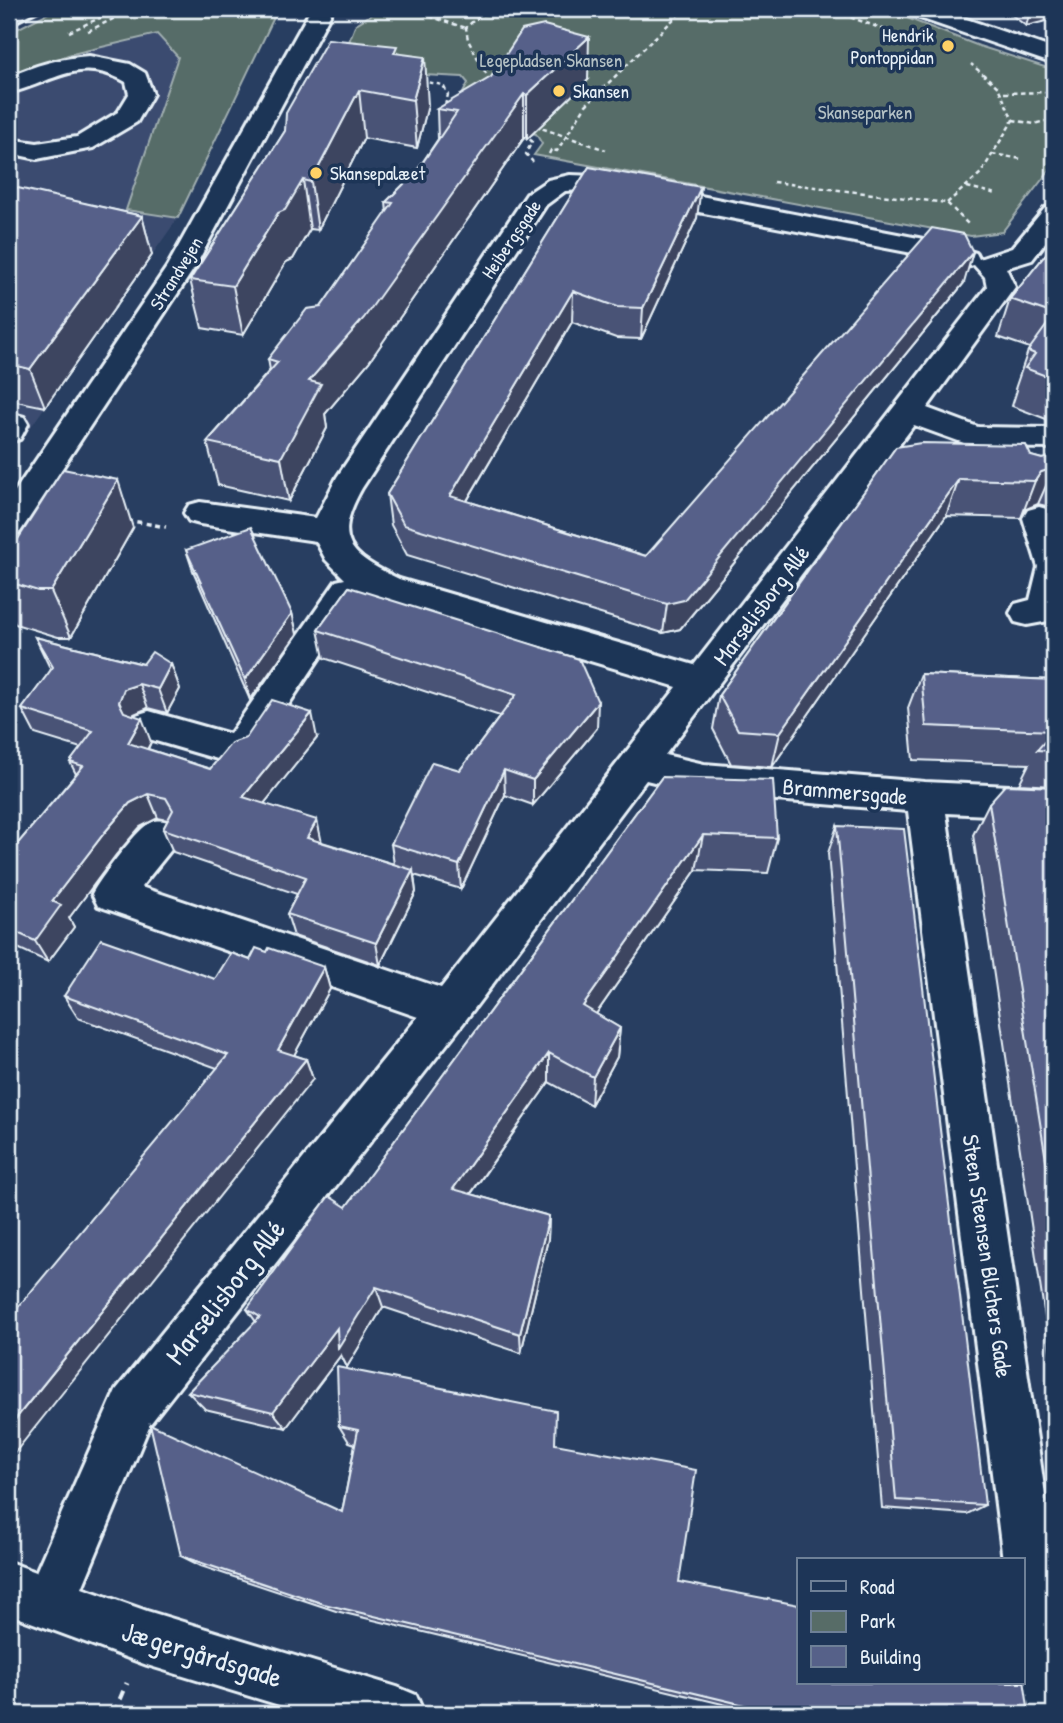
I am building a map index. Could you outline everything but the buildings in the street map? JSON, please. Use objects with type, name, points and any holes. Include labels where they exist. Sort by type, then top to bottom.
[{"type":"street","name":"Strandvejen","points":[[9,524],[181,267],[322,9]]},
{"type":"street","points":[[916,9],[1054,57]]},
{"type":"street","points":[[9,86],[50,68],[73,63],[106,64],[125,70],[137,78],[141,94],[128,117],[84,143],[37,151],[9,146]]},
{"type":"street","name":"Heibergsgade","points":[[329,531],[335,510],[348,485],[536,200],[555,184],[595,184],[939,250],[988,265]]},
{"type":"street","points":[[988,265],[1022,254],[1054,214]]},
{"type":"street","name":"Marselisborg Allé","points":[[29,1596],[133,1407],[450,1009],[908,412],[1001,287],[998,275],[988,265]]},
{"type":"street","points":[[908,412],[975,437],[1054,438]]},
{"type":"street","points":[[1015,437],[1025,471]]},
{"type":"street","points":[[1027,613],[1045,610],[1054,566],[1040,518]]},
{"type":"street","points":[[186,521],[329,531],[338,552],[359,574],[388,588],[703,681]]},
{"type":"street","points":[[149,725],[238,751],[359,574]]},
{"type":"street","name":"Brammersgade","points":[[637,763],[704,779],[925,797],[1054,803]]},
{"type":"street","name":"Steen Steensen Blichers Gade","points":[[925,797],[1050,1714]]},
{"type":"street","points":[[161,835],[112,894],[450,1009]]},
{"type":"street","name":"Jægergårdsgade","points":[[29,1596],[147,1638],[397,1714]]},
{"type":"path","points":[[407,9],[466,29]]},
{"type":"path","points":[[466,29],[474,20],[495,9]]},
{"type":"path","points":[[563,144],[586,105],[684,9]]},
{"type":"path","points":[[828,9],[897,34]]},
{"type":"path","points":[[466,29],[468,40],[492,85]]},
{"type":"path","points":[[963,59],[985,72],[1004,93],[1013,120]]},
{"type":"path","points":[[412,80],[443,85],[448,95],[444,109]]},
{"type":"path","points":[[1004,93],[1054,92]]},
{"type":"path","points":[[1013,120],[1034,124],[1045,121]]},
{"type":"path","points":[[772,182],[947,203],[981,173],[1013,120]]},
{"type":"path","points":[[527,122],[566,139],[611,152]]},
{"type":"path","points":[[517,133],[531,138],[532,145],[529,150]]},
{"type":"path","points":[[992,154],[1022,159]]},
{"type":"path","points":[[966,187],[997,194]]},
{"type":"path","points":[[122,519],[186,521]]},
{"type":"shaded area","points":[[157,34],[179,57],[126,209],[178,218],[9,458],[9,80],[68,55]]},
{"type":"green space","points":[[56,9],[278,9],[178,218],[126,210],[178,57],[157,34],[68,55],[9,80],[9,33]]},
{"type":"green space","name":"Skanseparken","points":[[381,9],[884,9],[979,46],[1054,70],[1054,164],[1002,232],[971,236],[534,155],[542,144],[536,134],[452,115],[468,83],[463,77],[403,74],[348,44],[356,24]]},
{"type":"railway","points":[[9,26],[43,9]]},
{"type":"place","name":"Hendrik Pontoppidan","points":[[948,46]]},
{"type":"place","name":"Skansen","points":[[559,91]]},
{"type":"place","name":"Skansepalæet","points":[[316,173]]},
{"type":"park label","name":"Legepladsen Skansen","points":[[551,60]]}]
